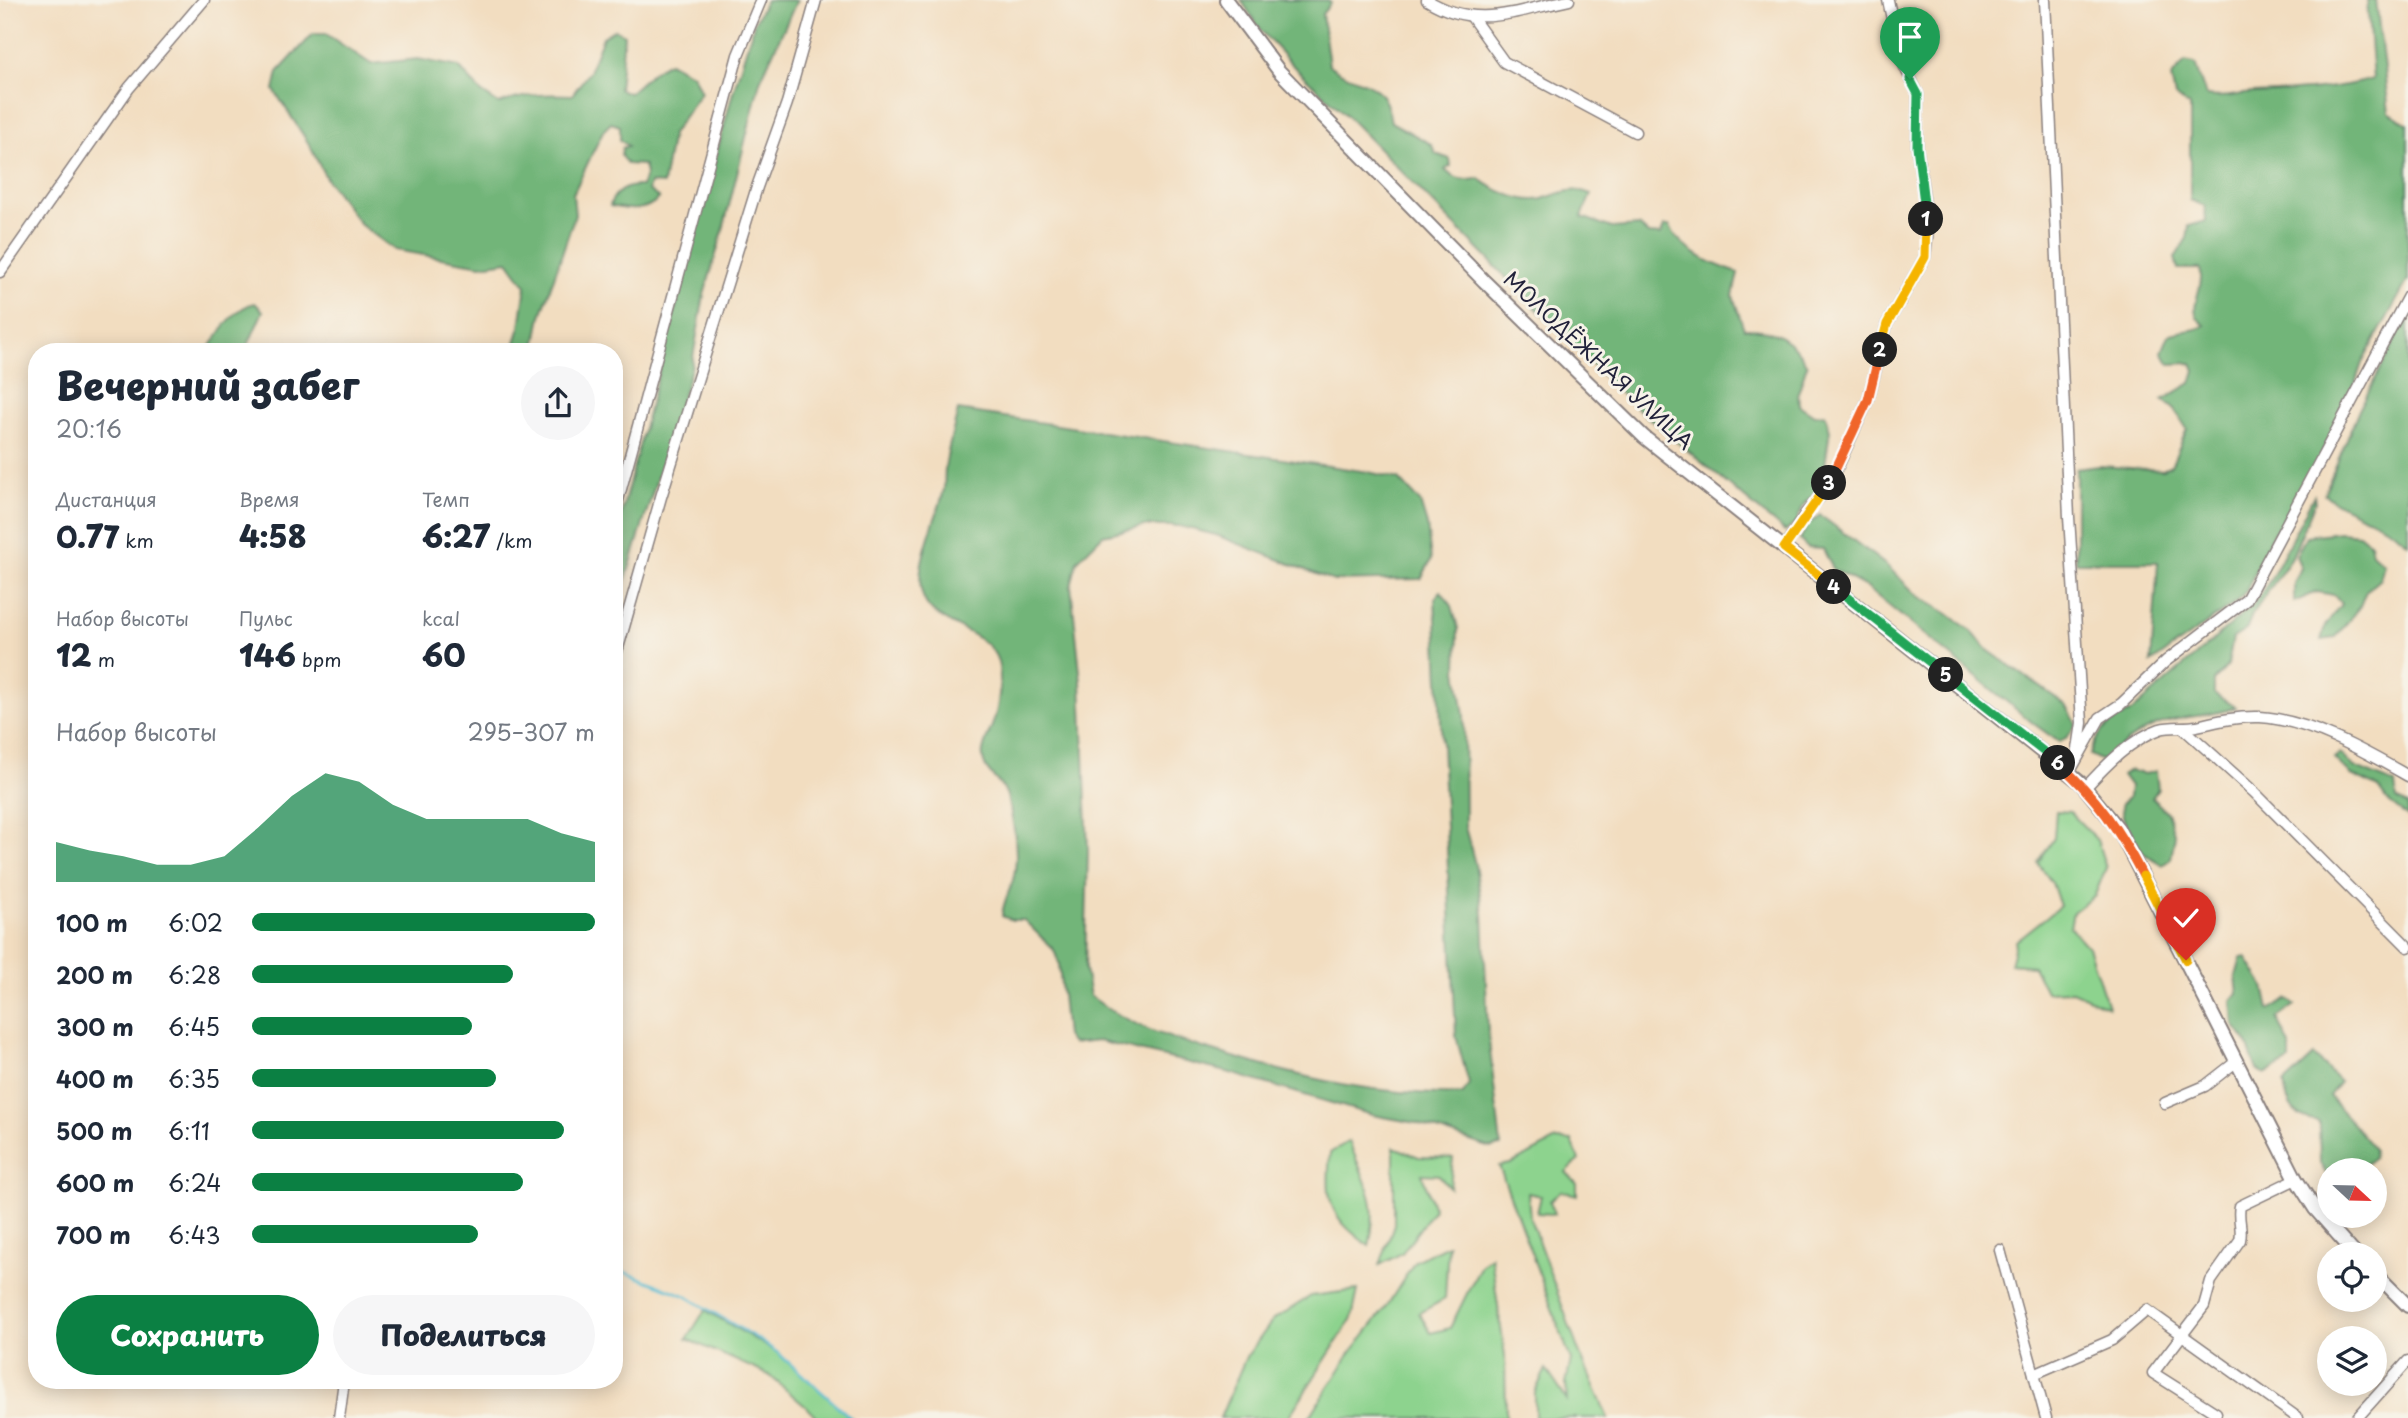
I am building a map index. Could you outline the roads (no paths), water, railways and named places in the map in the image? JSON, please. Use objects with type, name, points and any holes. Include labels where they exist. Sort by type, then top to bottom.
[{"type":"main road","name":"МОЛОДЁЖНАЯ УЛИЦА","points":[[1226,0],[1279,71],[1494,290],[1644,437],[2085,788],[2118,828],[2296,1179],[2315,1209],[2344,1242]]},
{"type":"main road","points":[[2387,1285],[2408,1306]]},
{"type":"street","points":[[0,272],[130,88],[204,0]]},
{"type":"street","points":[[623,482],[738,55],[761,0]]},
{"type":"street","points":[[623,630],[661,497],[757,187],[787,103],[816,0]]},
{"type":"street","points":[[1427,0],[1471,16],[1496,18],[1569,0]]},
{"type":"street","points":[[1784,548],[1825,491],[1838,466],[1868,400],[1887,324],[1925,257],[1928,229],[1917,146],[1918,94],[1900,57],[1888,0]]},
{"type":"street","points":[[2045,0],[2069,517],[2082,723],[2077,756]]},
{"type":"street","points":[[1471,16],[1504,62],[1635,132]]},
{"type":"street","points":[[2069,773],[2100,718],[2121,704],[2166,661],[2246,600],[2408,296]]},
{"type":"street","points":[[2085,788],[2103,768],[2139,740],[2162,728],[2183,728],[2235,718],[2262,717],[2336,738],[2408,776]]},
{"type":"street","points":[[2183,728],[2254,792],[2408,947]]},
{"type":"street","points":[[2165,1103],[2205,1086],[2237,1061]]},
{"type":"street","points":[[2216,1413],[2153,1373],[2204,1306],[2211,1281],[2241,1240],[2238,1218],[2240,1206],[2296,1179]]},
{"type":"street","points":[[2000,1250],[2046,1418]]},
{"type":"street","points":[[2034,1374],[2112,1340],[2147,1310],[2298,1418]]},
{"type":"street","points":[[2357,1418],[2408,1361]]},
{"type":"street","points":[[339,1418],[343,1389]]},
{"type":"waterway","points":[[623,1271],[684,1295],[758,1339],[778,1353],[851,1418]]}]
